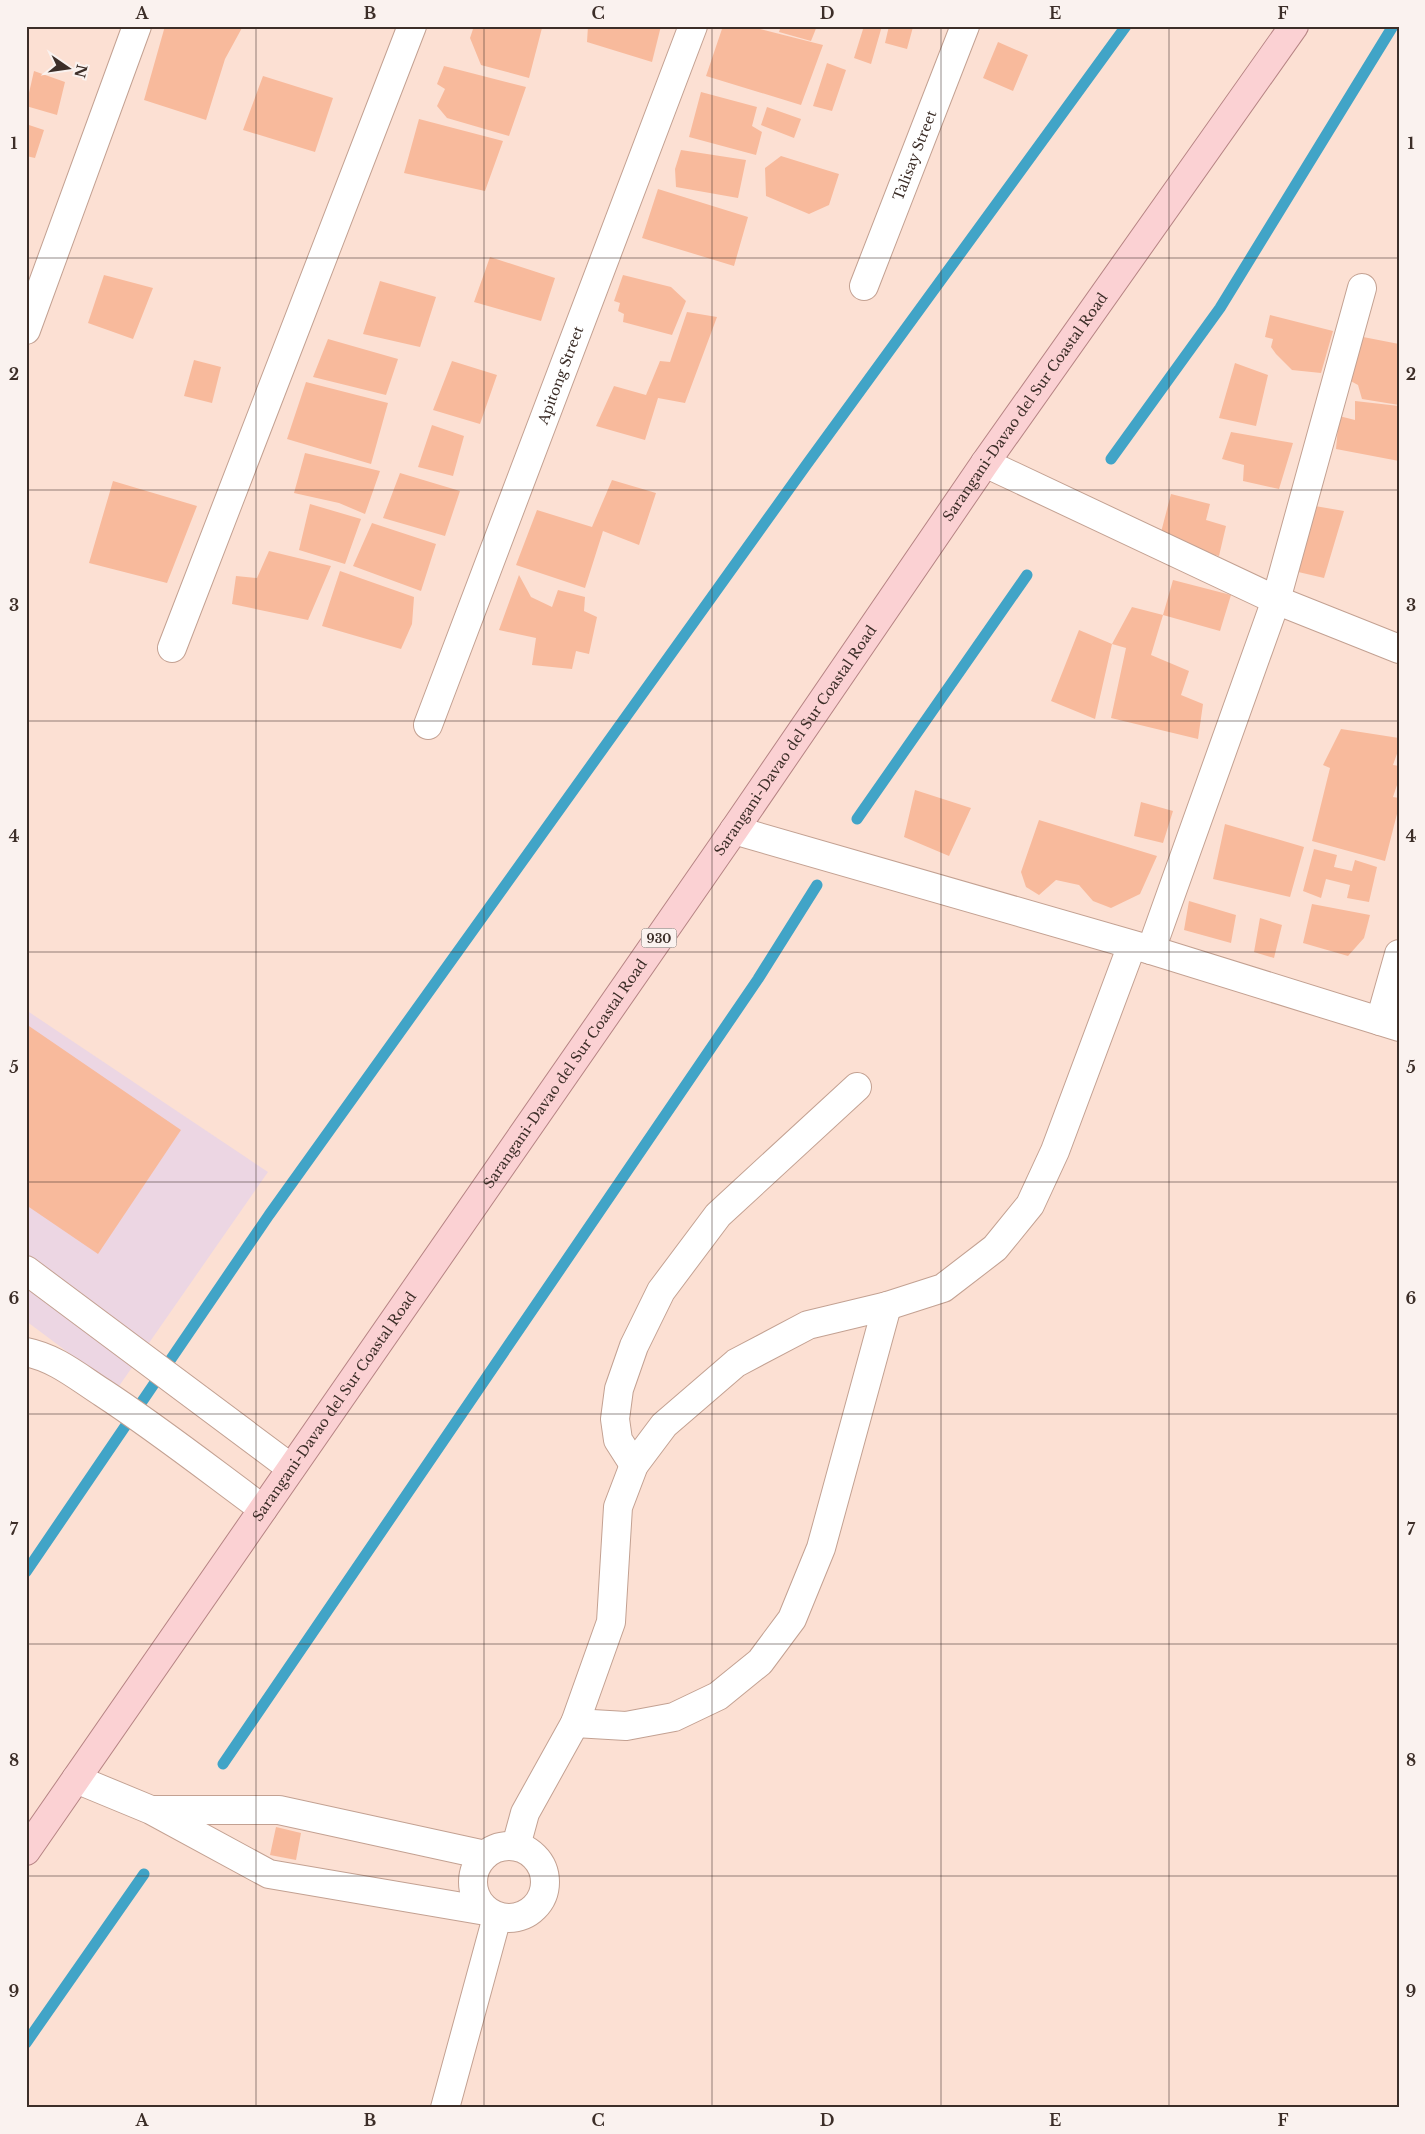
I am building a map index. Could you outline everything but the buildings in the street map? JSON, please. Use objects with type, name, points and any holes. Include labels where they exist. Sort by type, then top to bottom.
[{"type":"main road","name":"Sarangani-Davao del Sur Coastal Road","points":[[26,1852],[734,830],[985,463],[1294,26]]},
{"type":"street","points":[[26,330],[137,26]]},
{"type":"street","points":[[172,648],[412,26]]},
{"type":"street","name":"Apitong Street","points":[[428,725],[693,26]]},
{"type":"street","name":"Talisay Street","points":[[864,286],[965,26]]},
{"type":"street","points":[[516,1846],[525,1813],[575,1723],[611,1622],[618,1507],[634,1464],[664,1424],[736,1363],[808,1325],[887,1306],[943,1288],[995,1248],[1030,1205],[1055,1151],[1141,947],[1276,600],[1362,288]]},
{"type":"street","points":[[985,463],[1276,600],[1399,649]]},
{"type":"street","points":[[734,830],[1141,947],[1389,1024],[1399,954]]},
{"type":"street","points":[[634,1464],[618,1440],[615,1419],[619,1389],[634,1346],[660,1291],[718,1215],[857,1087]]},
{"type":"street","points":[[26,1270],[291,1468]]},
{"type":"street","points":[[575,1723],[626,1726],[674,1717],[718,1696],[760,1662],[792,1619],[821,1548],[887,1306]]},
{"type":"street","points":[[26,1352],[40,1355],[58,1363],[152,1427],[264,1509]]},
{"type":"street","points":[[76,1779],[151,1810],[269,1874],[512,1919],[534,1909],[543,1896],[546,1880],[541,1864],[531,1852],[516,1846],[496,1848],[485,1855],[476,1868],[473,1883],[477,1899],[492,1914]]},
{"type":"street","points":[[151,1810],[279,1810],[485,1855]]},
{"type":"street","points":[[445,2108],[492,1914]]},
{"type":"shaded area","points":[[26,1010],[268,1172],[117,1389],[26,1321]]},
{"type":"waterway","points":[[26,1572],[269,1215],[807,464],[1126,26]]},
{"type":"waterway","points":[[1111,459],[1220,308],[1393,26]]},
{"type":"waterway","points":[[857,819],[1027,575]]},
{"type":"waterway","points":[[223,1764],[758,979],[817,885]]},
{"type":"waterway","points":[[26,2043],[144,1874]]}]
